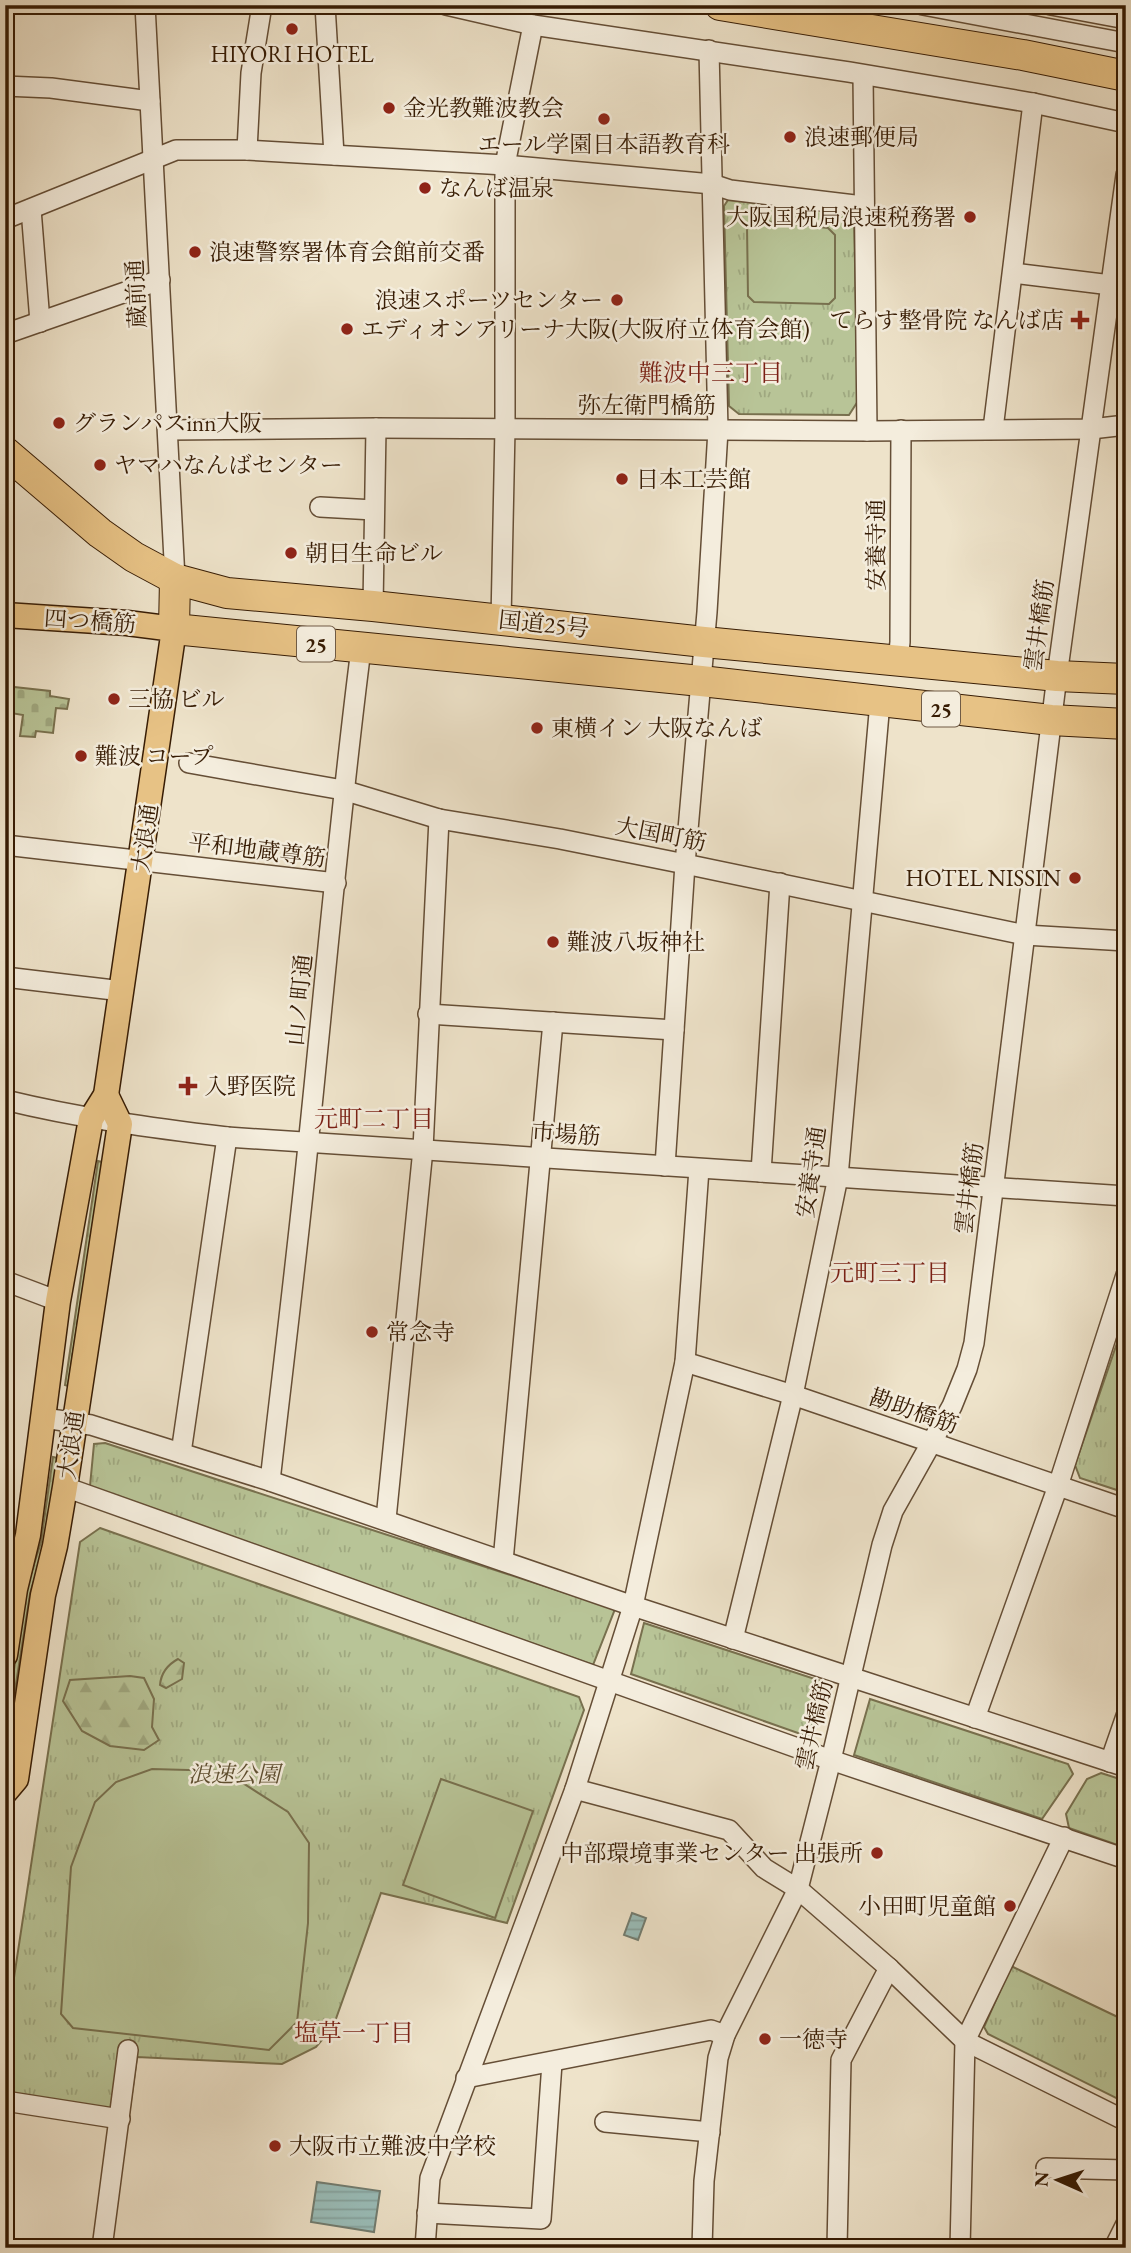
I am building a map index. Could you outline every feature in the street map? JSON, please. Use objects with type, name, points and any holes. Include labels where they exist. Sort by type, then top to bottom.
[{"type":"highway","points":[[720,5],[1023,55],[1126,76]]},
{"type":"highway","name":"国道25号","points":[[12,463],[134,557],[175,579],[227,593],[1057,676],[1126,679]]},
{"type":"highway","name":"大浪通","points":[[174,629],[175,579]]},
{"type":"highway","name":"国道25号","points":[[174,629],[701,681],[1051,720],[1126,724]]},
{"type":"main road","name":"四つ橋筋","points":[[5,615],[174,629]]},
{"type":"main road","name":"大浪通","points":[[5,1654],[15,1589],[28,1535],[58,1301],[91,1119],[106,1095],[174,629]]},
{"type":"main road","points":[[106,1095],[120,1124]]},
{"type":"main road","name":"大浪通","points":[[9,1782],[65,1487],[120,1124]]},
{"type":"street","name":"蔵前通","points":[[145,5],[175,579]]},
{"type":"street","points":[[247,150],[251,73],[262,5]]},
{"type":"street","points":[[325,5],[334,155]]},
{"type":"street","points":[[446,5],[533,25],[709,50],[1033,103],[1126,123]]},
{"type":"street","points":[[923,5],[1126,43]]},
{"type":"street","points":[[1051,5],[1126,19]]},
{"type":"street","points":[[500,620],[505,428],[505,165],[533,25]]},
{"type":"street","points":[[665,1166],[718,430],[709,50]]},
{"type":"street","points":[[863,75],[867,431]]},
{"type":"street","points":[[5,86],[51,88],[150,101]]},
{"type":"street","points":[[993,429],[1033,103]]},
{"type":"street","points":[[5,219],[176,150],[247,150],[505,165],[712,184],[730,190],[863,206]]},
{"type":"street","name":"雲井橋筋","points":[[702,2248],[704,2181],[719,2058],[725,2035],[798,1889],[882,1545],[893,1511],[952,1406],[974,1343],[1051,720],[1126,175]]},
{"type":"street","points":[[32,209],[40,322]]},
{"type":"street","points":[[1013,273],[1111,285]]},
{"type":"street","points":[[5,334],[160,280]]},
{"type":"street","name":"弥左衛門橋筋","points":[[168,430],[505,428],[867,431],[1090,429],[1126,425]]},
{"type":"street","points":[[373,606],[376,428]]},
{"type":"street","name":"安養寺通","points":[[898,660],[901,430]]},
{"type":"street","points":[[320,507],[374,510]]},
{"type":"street","name":"山ノ町通","points":[[270,1481],[336,883],[343,789],[361,649]]},
{"type":"street","name":"安養寺通","points":[[733,1639],[793,1395],[838,1177],[880,702]]},
{"type":"street","name":"大国町筋","points":[[189,763],[343,789],[439,819],[560,839],[1025,935],[1126,942]]},
{"type":"street","points":[[386,1520],[423,1149],[439,819]]},
{"type":"street","name":"平和地蔵尊筋","points":[[5,845],[336,883]]},
{"type":"street","points":[[761,1172],[780,883]]},
{"type":"street","points":[[5,977],[122,991]]},
{"type":"street","points":[[428,1014],[674,1030]]},
{"type":"street","points":[[503,1561],[553,1023]]},
{"type":"street","name":"市場筋","points":[[5,1101],[120,1124],[227,1137],[1126,1196]]},
{"type":"street","points":[[181,1453],[227,1137]]},
{"type":"street","points":[[425,2248],[430,2178],[575,1789],[633,1606],[685,1362],[699,1169]]},
{"type":"street","points":[[975,1718],[1058,1486],[1126,1275]]},
{"type":"street","points":[[5,1282],[58,1301]]},
{"type":"street","name":"勘助橋筋","points":[[685,1362],[793,1395],[1126,1510]]},
{"type":"street","points":[[44,1418],[91,1425],[270,1481],[633,1606],[1118,1764],[1126,1716]]},
{"type":"street","points":[[65,1487],[831,1760],[1126,1859]]},
{"type":"street","points":[[575,1789],[729,1829],[764,1868],[798,1889],[889,1968],[965,2041],[1126,2121]]},
{"type":"street","points":[[960,2248],[965,2041],[1064,1837]]},
{"type":"street","points":[[837,2248],[841,2060],[889,1968]]},
{"type":"street","points":[[466,2078],[711,2030],[725,2035]]},
{"type":"street","points":[[102,2248],[128,2050]]},
{"type":"street","points":[[427,2213],[541,2218],[552,2063]]},
{"type":"street","points":[[5,2101],[120,2119]]},
{"type":"street","points":[[605,2122],[710,2132]]},
{"type":"street","points":[[1046,2168],[1126,2170]]},
{"type":"street","points":[[1114,2248],[1126,2224]]},
{"type":"green space","points":[[728,200],[839,211],[854,218],[858,401],[849,415],[739,414],[729,406],[724,206]]},
{"type":"green space","points":[[755,220],[828,228],[835,235],[835,298],[829,304],[754,302],[748,296],[747,227]]},
{"type":"green space","points":[[5,686],[50,691],[50,696],[69,699],[67,709],[56,708],[53,733],[36,731],[35,737],[20,736],[23,715],[5,712]]},
{"type":"green space","points":[[98,1161],[102,1162],[68,1386],[65,1385]]},
{"type":"green space","points":[[1126,1317],[1126,1493],[1080,1478],[1075,1465]]},
{"type":"green space","points":[[105,1443],[615,1609],[593,1665],[90,1486],[94,1444]]},
{"type":"green space","points":[[53,1457],[58,1458],[45,1544],[30,1594],[14,1697],[10,1697],[25,1593],[41,1542]]},
{"type":"green space","name":"浪速公園","points":[[100,1528],[579,1697],[584,1710],[507,1923],[381,1893],[333,2027],[316,2047],[282,2064],[137,2057],[129,2115],[5,2096],[5,2037],[80,1542]]},
{"type":"green space","points":[[644,1623],[827,1683],[812,1738],[631,1674]]},
{"type":"green space","points":[[178,1659],[184,1663],[182,1679],[166,1688],[160,1685],[165,1670]]},
{"type":"green space","points":[[130,1676],[144,1678],[154,1699],[152,1727],[159,1740],[144,1750],[110,1746],[82,1731],[63,1701],[70,1680]]},
{"type":"green space","points":[[870,1699],[1068,1764],[1073,1774],[1042,1819],[854,1755]]},
{"type":"green space","points":[[152,1769],[224,1771],[288,1812],[309,1843],[308,1923],[297,2022],[269,2050],[73,2028],[61,2014],[71,1867],[95,1802],[116,1782]]},
{"type":"green space","points":[[1101,1773],[1126,1781],[1126,1848],[1069,1828],[1066,1814],[1087,1779]]},
{"type":"green space","points":[[441,1779],[533,1811],[495,1918],[403,1885]]},
{"type":"green space","points":[[1011,1966],[1126,2021],[1126,2103],[988,2034],[984,2027]]},
{"type":"water","points":[[632,1913],[646,1918],[638,1940],[624,1935]]},
{"type":"water","points":[[317,2182],[380,2191],[374,2232],[311,2222]]},
{"type":"place","name":"HIYORI HOTEL","points":[[292,29]]},
{"type":"place","name":"金光教難波教会","points":[[389,108]]},
{"type":"place","name":"エール学園日本語教育科","points":[[604,119]]},
{"type":"place","name":"浪速郵便局","points":[[790,137]]},
{"type":"place","name":"なんば温泉","points":[[425,188]]},
{"type":"place","name":"大阪国税局浪速税務署","points":[[970,217]]},
{"type":"place","name":"浪速警察署体育会館前交番","points":[[195,252]]},
{"type":"place","name":"浪速スポーツセンター","points":[[617,300]]},
{"type":"place","name":"てらす整骨院 なんば店","points":[[1080,320]]},
{"type":"place","name":"エディオンアリーナ大阪(大阪府立体育会館)","points":[[347,329]]},
{"type":"place","name":"グランパスinn大阪","points":[[59,423]]},
{"type":"place","name":"ヤマハなんばセンター","points":[[100,465]]},
{"type":"place","name":"日本工芸館","points":[[622,479]]},
{"type":"place","name":"朝日生命ビル","points":[[291,553]]},
{"type":"place","name":"三協 ビル","points":[[114,699]]},
{"type":"place","name":"東横イン 大阪なんば","points":[[537,728]]},
{"type":"place","name":"難波 コープ","points":[[81,756]]},
{"type":"place","name":"HOTEL NISSIN","points":[[1075,878]]},
{"type":"place","name":"難波八坂神社","points":[[553,942]]},
{"type":"place","name":"入野医院","points":[[188,1086]]},
{"type":"place","name":"常念寺","points":[[372,1332]]},
{"type":"place","name":"中部環境事業センター 出張所","points":[[877,1853]]},
{"type":"place","name":"小田町児童館","points":[[1010,1906]]},
{"type":"place","name":"一徳寺","points":[[765,2039]]},
{"type":"place","name":"大阪市立難波中学校","points":[[275,2146]]},
{"type":"district","name":"難波中三丁目","points":[[711,372]]},
{"type":"district","name":"元町二丁目","points":[[374,1118]]},
{"type":"district","name":"元町三丁目","points":[[890,1272]]},
{"type":"district","name":"塩草一丁目","points":[[354,2032]]}]
